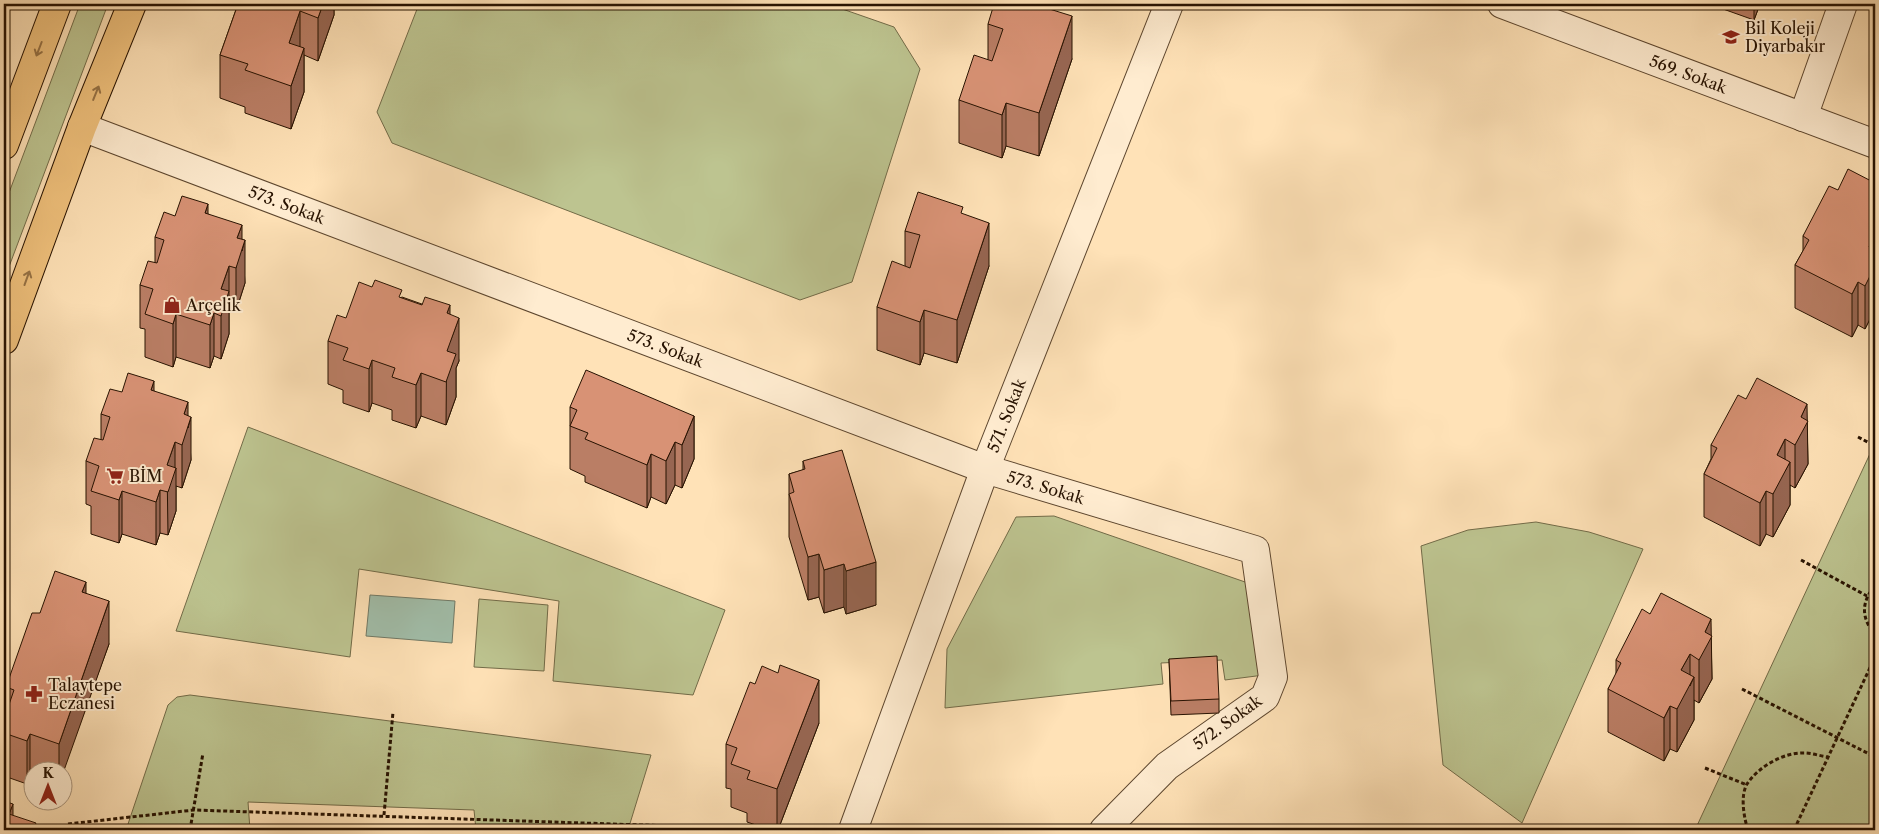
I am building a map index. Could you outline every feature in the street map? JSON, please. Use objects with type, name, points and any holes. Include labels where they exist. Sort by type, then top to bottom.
[{"type":"main road","points":[[4,145],[11,103],[57,4]]},
{"type":"main road","points":[[4,340],[82,126],[132,4]]},
{"type":"street","name":"571. Sokak","points":[[852,830],[985,469],[1169,4]]},
{"type":"street","points":[[1803,117],[1843,4]]},
{"type":"street","name":"569. Sokak","points":[[1509,5],[1875,144]]},
{"type":"street","name":"573. Sokak","points":[[82,126],[985,469],[1255,550]]},
{"type":"street","name":"572. Sokak","points":[[1104,830],[1167,766],[1265,697],[1273,677],[1255,550]]},
{"type":"path","points":[[1858,437],[1875,446]]},
{"type":"path","points":[[1801,560],[1868,596]]},
{"type":"path","points":[[1875,586],[1868,596],[1864,616],[1868,626],[1875,634]]},
{"type":"path","points":[[1794,830],[1875,657]]},
{"type":"path","points":[[1742,689],[1875,756]]},
{"type":"path","points":[[384,815],[393,712]]},
{"type":"path","points":[[1748,830],[1743,808],[1747,785],[1777,758],[1803,752],[1828,757]]},
{"type":"path","points":[[190,830],[203,753]]},
{"type":"path","points":[[1705,768],[1747,785]]},
{"type":"path","points":[[1875,771],[1873,795],[1875,801]]},
{"type":"path","points":[[68,824],[194,810],[672,826]]},
{"type":"green space","points":[[80,4],[108,4],[4,280],[4,206]]},
{"type":"green space","points":[[419,4],[828,4],[894,27],[920,69],[852,282],[800,300],[392,143],[377,112]]},
{"type":"green space","points":[[248,427],[725,610],[693,695],[553,681],[559,601],[359,569],[350,657],[176,631]]},
{"type":"green space","points":[[1875,443],[1875,830],[1695,830]]},
{"type":"green space","points":[[1054,516],[1248,583],[1264,675],[1225,680],[1222,660],[1161,663],[1163,684],[945,708],[947,649],[1016,517]]},
{"type":"green space","points":[[1536,522],[1589,532],[1643,549],[1522,823],[1443,765],[1421,546],[1468,530]]},
{"type":"green space","points":[[479,599],[548,605],[544,671],[474,667]]},
{"type":"green space","points":[[190,695],[651,755],[628,830],[476,830],[474,810],[248,802],[250,830],[126,830],[168,705],[177,697]]},
{"type":"shaded area","points":[[370,595],[455,601],[452,643],[366,636]]},
{"type":"building","points":[[238,4],[323,4],[318,18],[300,11],[289,43],[304,48],[291,86],[245,70],[248,64],[220,55]]},
{"type":"building","points":[[994,4],[1045,4],[1043,7],[1072,16],[1039,113],[1006,103],[1002,115],[959,100],[974,55],[992,61],[1003,29],[988,24]]},
{"type":"building","points":[[1848,169],[1875,183],[1875,234],[1869,247],[1875,250],[1875,266],[1865,286],[1858,282],[1852,294],[1795,265],[1809,240],[1803,236],[1829,186],[1838,190]]},
{"type":"building","points":[[918,192],[963,207],[961,213],[989,223],[957,320],[924,310],[920,322],[877,307],[892,261],[910,268],[920,235],[905,231]]},
{"type":"building","points":[[182,196],[208,204],[205,213],[242,225],[237,238],[245,240],[236,268],[229,266],[221,289],[229,291],[221,316],[214,313],[210,325],[176,314],[173,324],[145,314],[153,289],[140,285],[148,261],[157,263],[164,240],[155,237],[164,212],[175,216]]},
{"type":"building","points":[[375,280],[402,290],[399,297],[422,305],[425,297],[450,305],[447,313],[459,318],[447,351],[456,354],[446,382],[421,373],[416,385],[392,377],[395,368],[372,360],[369,369],[343,360],[348,348],[328,341],[337,315],[346,318],[359,282],[372,287]]},
{"type":"building","points":[[586,370],[694,416],[682,445],[675,442],[666,461],[651,454],[647,465],[585,439],[588,433],[570,426],[577,410],[570,407]]},
{"type":"building","points":[[128,373],[154,381],[151,390],[188,402],[184,414],[191,417],[182,445],[175,442],[167,465],[176,468],[168,492],[160,490],[156,502],[122,491],[119,500],[91,491],[99,466],[86,461],[94,438],[103,440],[110,417],[101,414],[110,389],[122,392]]},
{"type":"building","points":[[1757,378],[1807,404],[1801,417],[1808,421],[1795,445],[1785,439],[1777,455],[1790,462],[1773,494],[1766,491],[1760,503],[1704,474],[1717,448],[1711,445],[1738,395],[1746,399]]},
{"type":"building","points":[[842,450],[876,562],[846,571],[844,564],[824,570],[819,554],[808,557],[789,494],[794,492],[789,474],[805,469],[803,461]]},
{"type":"building","points":[[55,571],[86,582],[82,592],[109,601],[59,744],[30,734],[27,741],[4,733],[4,719],[14,690],[6,687],[32,613],[40,613]]},
{"type":"building","points":[[1661,593],[1711,619],[1705,632],[1712,636],[1699,660],[1690,654],[1681,670],[1694,677],[1677,709],[1670,706],[1664,718],[1608,689],[1621,663],[1616,660],[1642,609],[1650,614]]},
{"type":"building","points":[[1217,656],[1219,699],[1171,701],[1169,659]]},
{"type":"building","points":[[780,665],[819,680],[777,789],[747,779],[750,771],[731,764],[737,748],[726,744],[750,682],[755,684],[762,666],[778,673]]},
{"type":"building","points":[[4,801],[13,804],[9,814],[36,823],[33,830],[4,830]]},
{"type":"place","name":"Bil Koleji Diyarbakır","points":[[1731,37]]},
{"type":"place","name":"Arçelik","points":[[172,305]]},
{"type":"place","name":"BİM","points":[[115,476]]},
{"type":"place","name":"Talaytepe Eczanesi","points":[[34,694]]}]
